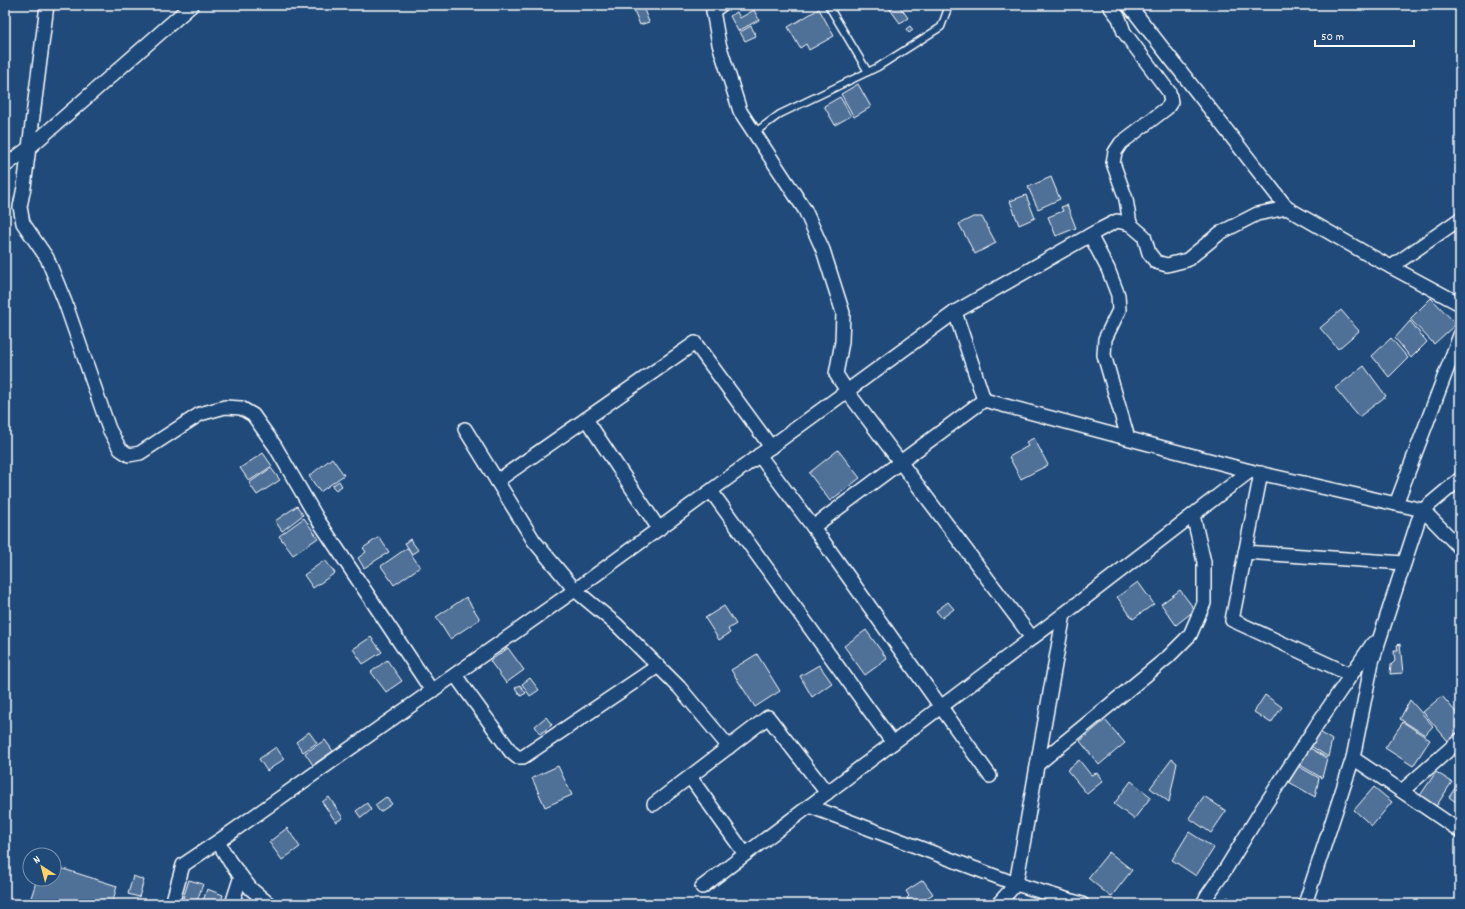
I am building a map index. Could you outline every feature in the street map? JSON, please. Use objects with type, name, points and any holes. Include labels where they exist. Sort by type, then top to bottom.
[{"type":"street","points":[[47,5],[30,147],[20,206],[24,223],[47,258],[65,302],[109,429],[120,449],[129,455],[140,453],[200,414],[225,407],[241,408],[253,415],[275,446],[318,520],[432,691]]},
{"type":"street","points":[[5,166],[30,147],[192,5]]},
{"type":"street","points":[[721,5],[713,11],[719,44],[740,111],[805,210],[823,250],[843,313],[842,342],[836,374],[847,391],[1032,638]]},
{"type":"street","points":[[1109,5],[1119,18],[1124,32],[1170,92],[1171,102],[1167,108],[1121,143],[1115,152],[1114,163],[1126,199],[1130,224]]},
{"type":"street","points":[[1129,5],[1287,208],[1460,304]]},
{"type":"street","points":[[172,904],[183,865],[218,842],[575,590],[955,312],[1117,221],[1130,224],[1144,236],[1150,253],[1156,262],[1167,265],[1187,260],[1220,233],[1257,214],[1287,208]]},
{"type":"street","points":[[1391,267],[1460,219]]},
{"type":"street","points":[[1090,235],[1108,269],[1118,295],[1119,310],[1105,339],[1104,355],[1128,438]]},
{"type":"street","points":[[955,312],[984,400]]},
{"type":"street","points":[[1396,504],[1460,335]]},
{"type":"street","points":[[498,481],[695,343],[771,447]]},
{"type":"street","points":[[984,400],[1256,472],[1423,510],[1460,548]]},
{"type":"street","points":[[813,527],[984,400]]},
{"type":"street","points":[[586,419],[659,529]]},
{"type":"street","points":[[465,429],[534,541],[575,590],[617,625],[679,687],[729,747]]},
{"type":"street","points":[[759,455],[813,527],[990,776]]},
{"type":"street","points":[[702,887],[1193,515],[1256,472]]},
{"type":"street","points":[[1256,472],[1245,552],[1232,620],[1351,675]]},
{"type":"street","points":[[1305,904],[1354,758],[1372,662],[1418,521],[1423,510],[1460,479]]},
{"type":"street","points":[[711,490],[893,743]]},
{"type":"street","points":[[1038,764],[1168,657],[1190,635],[1204,602],[1204,562],[1193,515]]},
{"type":"street","points":[[1245,552],[1404,563]]},
{"type":"street","points":[[998,904],[1016,884],[1064,614]]},
{"type":"street","points":[[1203,904],[1263,808],[1382,629]]},
{"type":"street","points":[[455,675],[511,752],[517,757],[522,757],[658,666]]},
{"type":"street","points":[[654,804],[768,717],[827,793]]},
{"type":"street","points":[[1402,791],[1460,740]]},
{"type":"street","points":[[1354,758],[1460,831]]},
{"type":"street","points":[[690,777],[745,854]]},
{"type":"street","points":[[809,806],[1016,884],[1082,904]]},
{"type":"street","points":[[218,842],[230,862],[251,890],[269,904]]},
{"type":"street","points":[[232,904],[241,876]]},
{"type":"lane","points":[[828,5],[868,72]]},
{"type":"lane","points":[[754,133],[780,114],[878,67],[941,26],[947,11],[945,5]]},
{"type":"building","points":[[642,5],[649,22],[640,25],[633,8]]},
{"type":"building","points":[[894,5],[899,5],[908,18],[900,23],[889,8]]},
{"type":"building","points":[[819,9],[834,36],[809,50],[806,44],[800,48],[788,27]]},
{"type":"building","points":[[754,10],[759,20],[738,31],[730,16],[737,12],[740,18]]},
{"type":"building","points":[[751,26],[756,36],[745,41],[740,32]]},
{"type":"building","points":[[910,26],[913,30],[909,33],[906,29]]},
{"type":"building","points":[[858,84],[871,107],[854,117],[841,94]]},
{"type":"building","points":[[840,97],[851,116],[835,125],[824,106]]},
{"type":"building","points":[[1051,177],[1060,199],[1038,209],[1028,187]]},
{"type":"building","points":[[1026,195],[1035,218],[1019,225],[1010,201]]},
{"type":"building","points":[[1067,205],[1076,228],[1056,236],[1048,217],[1063,211],[1061,207]]},
{"type":"building","points":[[973,217],[982,217],[996,243],[975,254],[959,224]]},
{"type":"building","points":[[1431,298],[1456,324],[1434,344],[1410,319]]},
{"type":"building","points":[[1341,310],[1359,331],[1338,349],[1320,328]]},
{"type":"building","points":[[1410,321],[1427,342],[1411,358],[1395,338]]},
{"type":"building","points":[[1391,338],[1408,358],[1389,377],[1372,356]]},
{"type":"building","points":[[1364,366],[1386,396],[1359,417],[1335,388]]},
{"type":"building","points":[[1034,438],[1048,465],[1021,479],[1009,457],[1028,446],[1026,442]]},
{"type":"building","points":[[838,450],[860,478],[830,501],[809,473]]},
{"type":"building","points":[[263,453],[272,466],[249,481],[240,468]]},
{"type":"building","points":[[332,458],[344,475],[320,492],[309,476]]},
{"type":"building","points":[[271,468],[280,480],[257,495],[249,483]]},
{"type":"building","points":[[339,481],[342,486],[336,490],[332,486]]},
{"type":"building","points":[[297,506],[303,515],[282,531],[275,521]]},
{"type":"building","points":[[304,518],[318,538],[293,555],[279,536]]},
{"type":"building","points":[[379,537],[389,552],[364,568],[358,558],[366,552],[363,548]]},
{"type":"building","points":[[410,539],[418,550],[412,554],[405,543]]},
{"type":"building","points":[[407,548],[420,567],[394,585],[381,566]]},
{"type":"building","points":[[325,560],[335,573],[313,588],[304,575]]},
{"type":"building","points":[[1138,582],[1154,604],[1133,619],[1117,597]]},
{"type":"building","points":[[1180,590],[1195,610],[1176,625],[1161,604]]},
{"type":"building","points":[[466,597],[480,619],[450,639],[436,617]]},
{"type":"building","points":[[948,602],[954,609],[942,618],[936,611]]},
{"type":"building","points":[[724,606],[736,624],[728,629],[730,633],[719,640],[705,618]]},
{"type":"building","points":[[866,630],[887,659],[865,675],[844,646]]},
{"type":"building","points":[[371,637],[382,652],[363,664],[353,649]]},
{"type":"building","points":[[1400,644],[1403,673],[1390,674],[1391,665],[1395,661],[1394,651],[1398,651],[1397,645]]},
{"type":"building","points":[[508,648],[524,670],[506,683],[490,661]]},
{"type":"building","points":[[757,654],[780,691],[755,707],[731,670]]},
{"type":"building","points":[[387,660],[402,681],[386,692],[371,672]]},
{"type":"building","points":[[819,665],[832,683],[812,697],[800,676]]},
{"type":"building","points":[[530,678],[539,690],[530,696],[522,684]]},
{"type":"building","points":[[520,685],[526,693],[521,696],[515,688]]},
{"type":"building","points":[[1265,695],[1282,707],[1271,723],[1254,712]]},
{"type":"building","points":[[1442,696],[1460,717],[1460,731],[1448,741],[1423,712]]},
{"type":"building","points":[[1410,700],[1433,726],[1425,735],[1400,719]]},
{"type":"building","points":[[546,717],[552,725],[540,734],[535,726]]},
{"type":"building","points":[[1105,720],[1125,743],[1099,765],[1080,741]]},
{"type":"building","points":[[1403,722],[1430,740],[1413,766],[1385,748]]},
{"type":"building","points":[[309,732],[317,743],[303,752],[296,742]]},
{"type":"building","points":[[1320,732],[1332,740],[1328,757],[1311,746]]},
{"type":"building","points":[[325,740],[333,751],[313,765],[305,753]]},
{"type":"building","points":[[276,747],[284,759],[267,771],[259,759]]},
{"type":"building","points":[[1310,748],[1327,758],[1322,778],[1300,765]]},
{"type":"building","points":[[1172,759],[1177,763],[1169,802],[1150,788]]},
{"type":"building","points":[[1079,760],[1091,775],[1097,773],[1103,781],[1087,794],[1067,770]]},
{"type":"building","points":[[558,766],[572,795],[545,807],[532,778]]},
{"type":"building","points":[[1298,766],[1319,778],[1315,797],[1289,782]]},
{"type":"building","points":[[1436,772],[1452,782],[1435,808],[1419,797]]},
{"type":"building","points":[[1131,781],[1151,797],[1134,819],[1114,804]]},
{"type":"building","points":[[1460,781],[1460,805],[1449,797]]},
{"type":"building","points":[[1374,787],[1392,802],[1372,826],[1354,810]]},
{"type":"building","points":[[1204,796],[1226,811],[1211,833],[1189,818]]},
{"type":"building","points":[[329,797],[343,818],[336,822],[322,802]]},
{"type":"building","points":[[386,797],[392,804],[380,812],[375,805]]},
{"type":"building","points":[[367,803],[371,810],[361,818],[356,811]]},
{"type":"building","points":[[287,828],[300,847],[282,860],[269,842]]},
{"type":"building","points":[[1189,832],[1214,848],[1196,876],[1172,860]]},
{"type":"building","points":[[1109,852],[1132,870],[1111,897],[1088,878]]},
{"type":"building","points":[[62,869],[117,886],[112,904],[29,904],[34,887],[62,887]]},
{"type":"building","points":[[133,876],[144,880],[139,897],[128,894]]},
{"type":"building","points":[[189,880],[203,884],[196,904],[181,904]]},
{"type":"building","points":[[923,880],[933,894],[917,904],[911,904],[907,898],[909,896],[906,891]]},
{"type":"building","points":[[207,889],[223,895],[220,904],[202,904]]},
{"type":"building","points":[[1227,897],[1245,904],[1223,904]]}]
